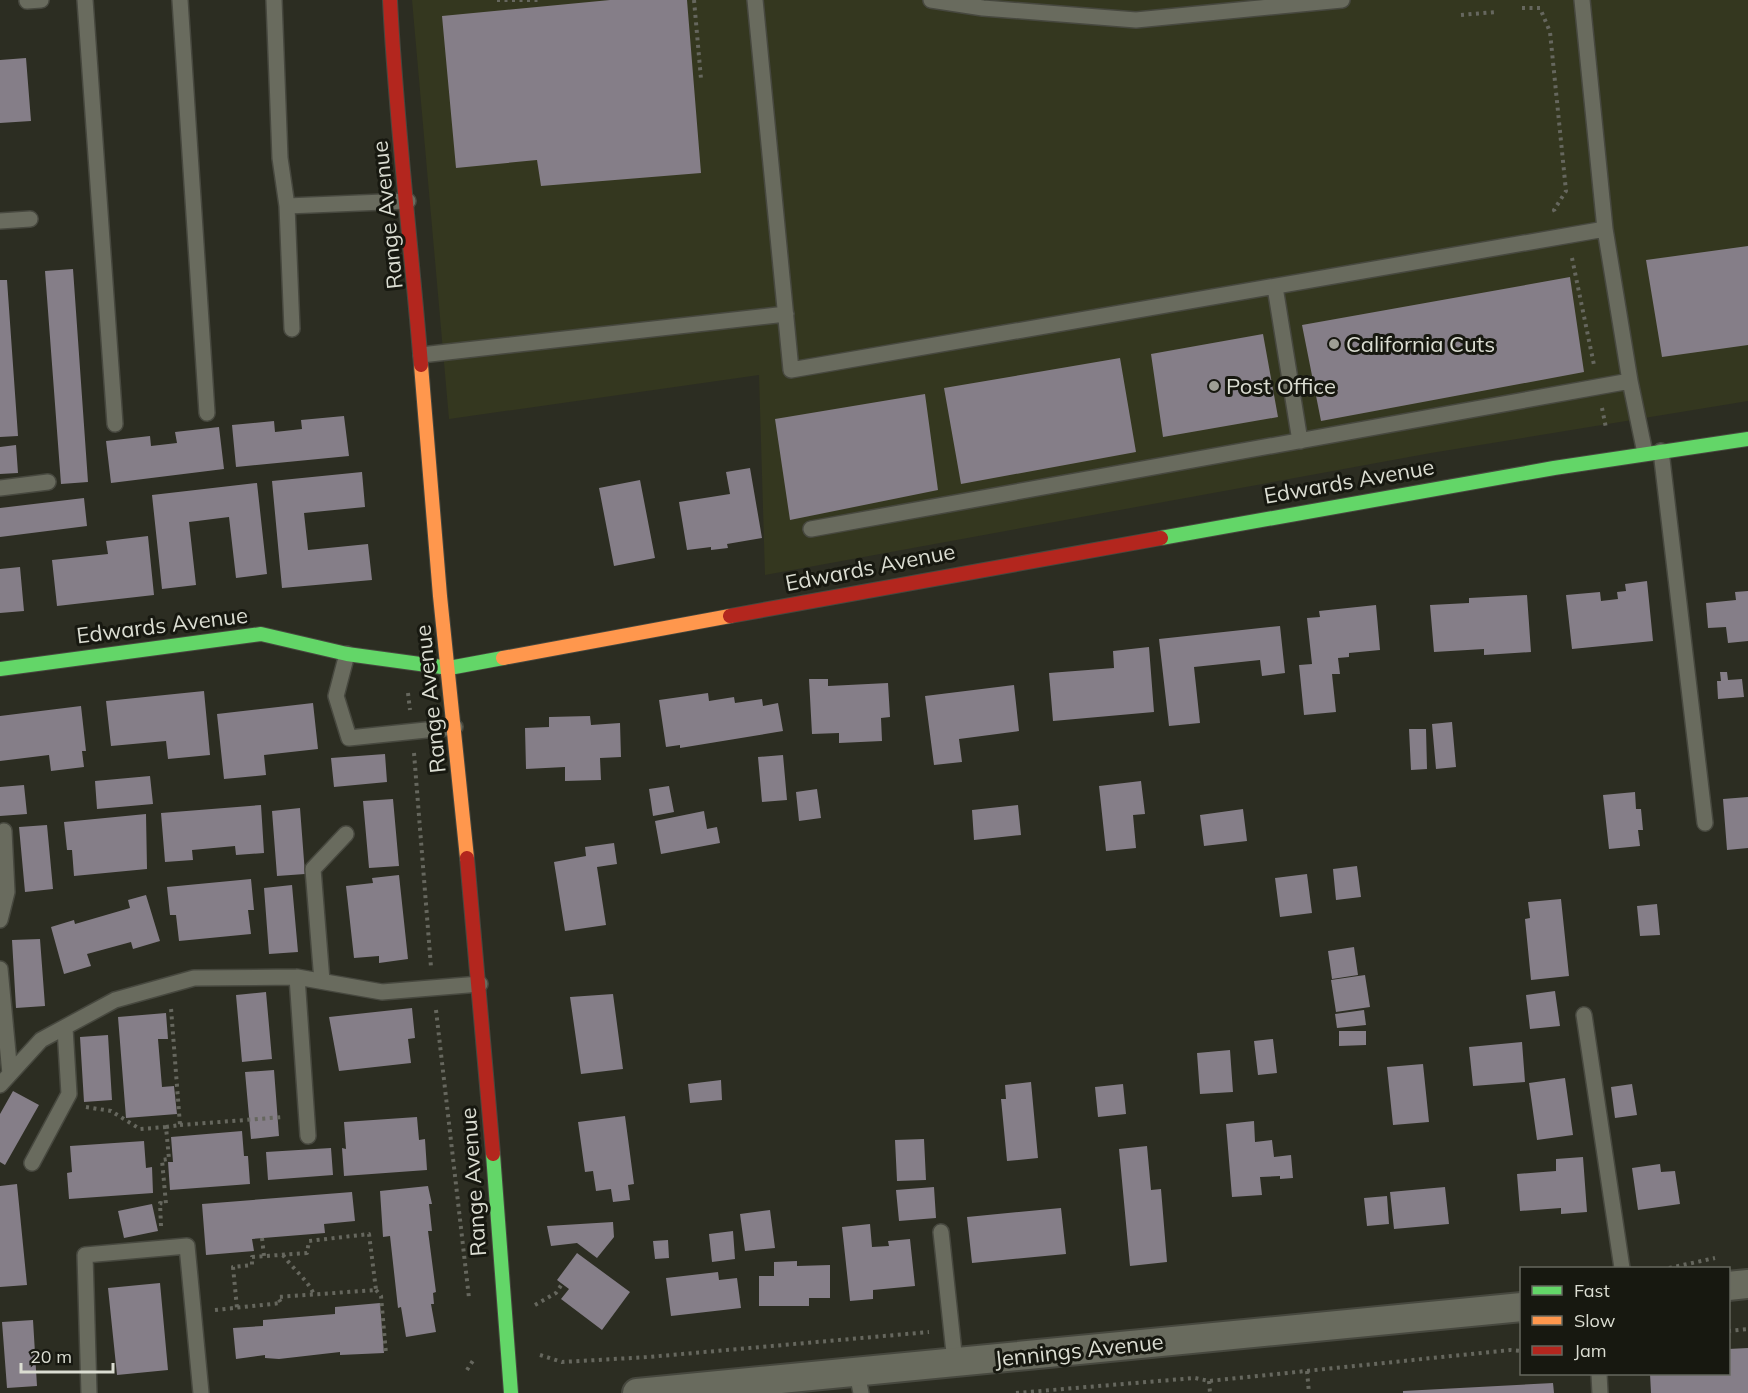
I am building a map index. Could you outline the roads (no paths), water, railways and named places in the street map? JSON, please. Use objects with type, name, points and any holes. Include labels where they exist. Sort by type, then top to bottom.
[{"type":"street","name":"Range Avenue","points":[[390,0],[395,96],[408,201],[440,596],[480,984],[511,1393]]},
{"type":"street","name":"Edwards Avenue","points":[[0,669],[261,634],[347,654],[449,668],[977,570],[1645,453],[1748,439]]},
{"type":"street","points":[[1730,1286],[1748,1284]]},
{"type":"street","name":"Jennings Avenue","points":[[637,1393],[859,1383],[955,1362],[1520,1307]]},
{"type":"lane","points":[[85,0],[114,424]]},
{"type":"lane","points":[[180,0],[207,413]]},
{"type":"lane","points":[[274,0],[280,158],[287,206],[292,329]]},
{"type":"lane","points":[[755,0],[791,370],[1605,229]]},
{"type":"lane","points":[[931,0],[983,8],[1136,20],[1342,0]]},
{"type":"lane","points":[[1582,0],[1605,229],[1630,381],[1645,453]]},
{"type":"lane","points":[[287,206],[408,201]]},
{"type":"lane","points":[[0,221],[30,219]]},
{"type":"lane","points":[[1275,287],[1300,441]]},
{"type":"lane","points":[[421,355],[786,314]]},
{"type":"lane","points":[[811,529],[1630,381]]},
{"type":"lane","points":[[1661,451],[1705,823]]},
{"type":"lane","points":[[0,488],[48,482]]},
{"type":"lane","points":[[347,654],[336,696],[349,738],[455,728]]},
{"type":"lane","points":[[0,920],[7,891],[4,831]]},
{"type":"lane","points":[[322,981],[313,869],[346,834]]},
{"type":"lane","points":[[0,969],[5,1079]]},
{"type":"lane","points":[[5,1079],[41,1040],[116,1000],[194,978],[297,977],[382,992],[480,984]]},
{"type":"lane","points":[[297,977],[308,1136]]},
{"type":"lane","points":[[1584,1015],[1622,1267]]},
{"type":"lane","points":[[32,1163],[69,1094],[65,1028]]},
{"type":"lane","points":[[941,1232],[955,1362]]},
{"type":"lane","points":[[89,1393],[85,1255],[187,1246],[201,1393]]},
{"type":"lane","points":[[1599,1375],[1600,1393]]},
{"type":"place","name":"California Cuts","points":[[1334,344]]},
{"type":"place","name":"Post Office","points":[[1214,386]]}]
